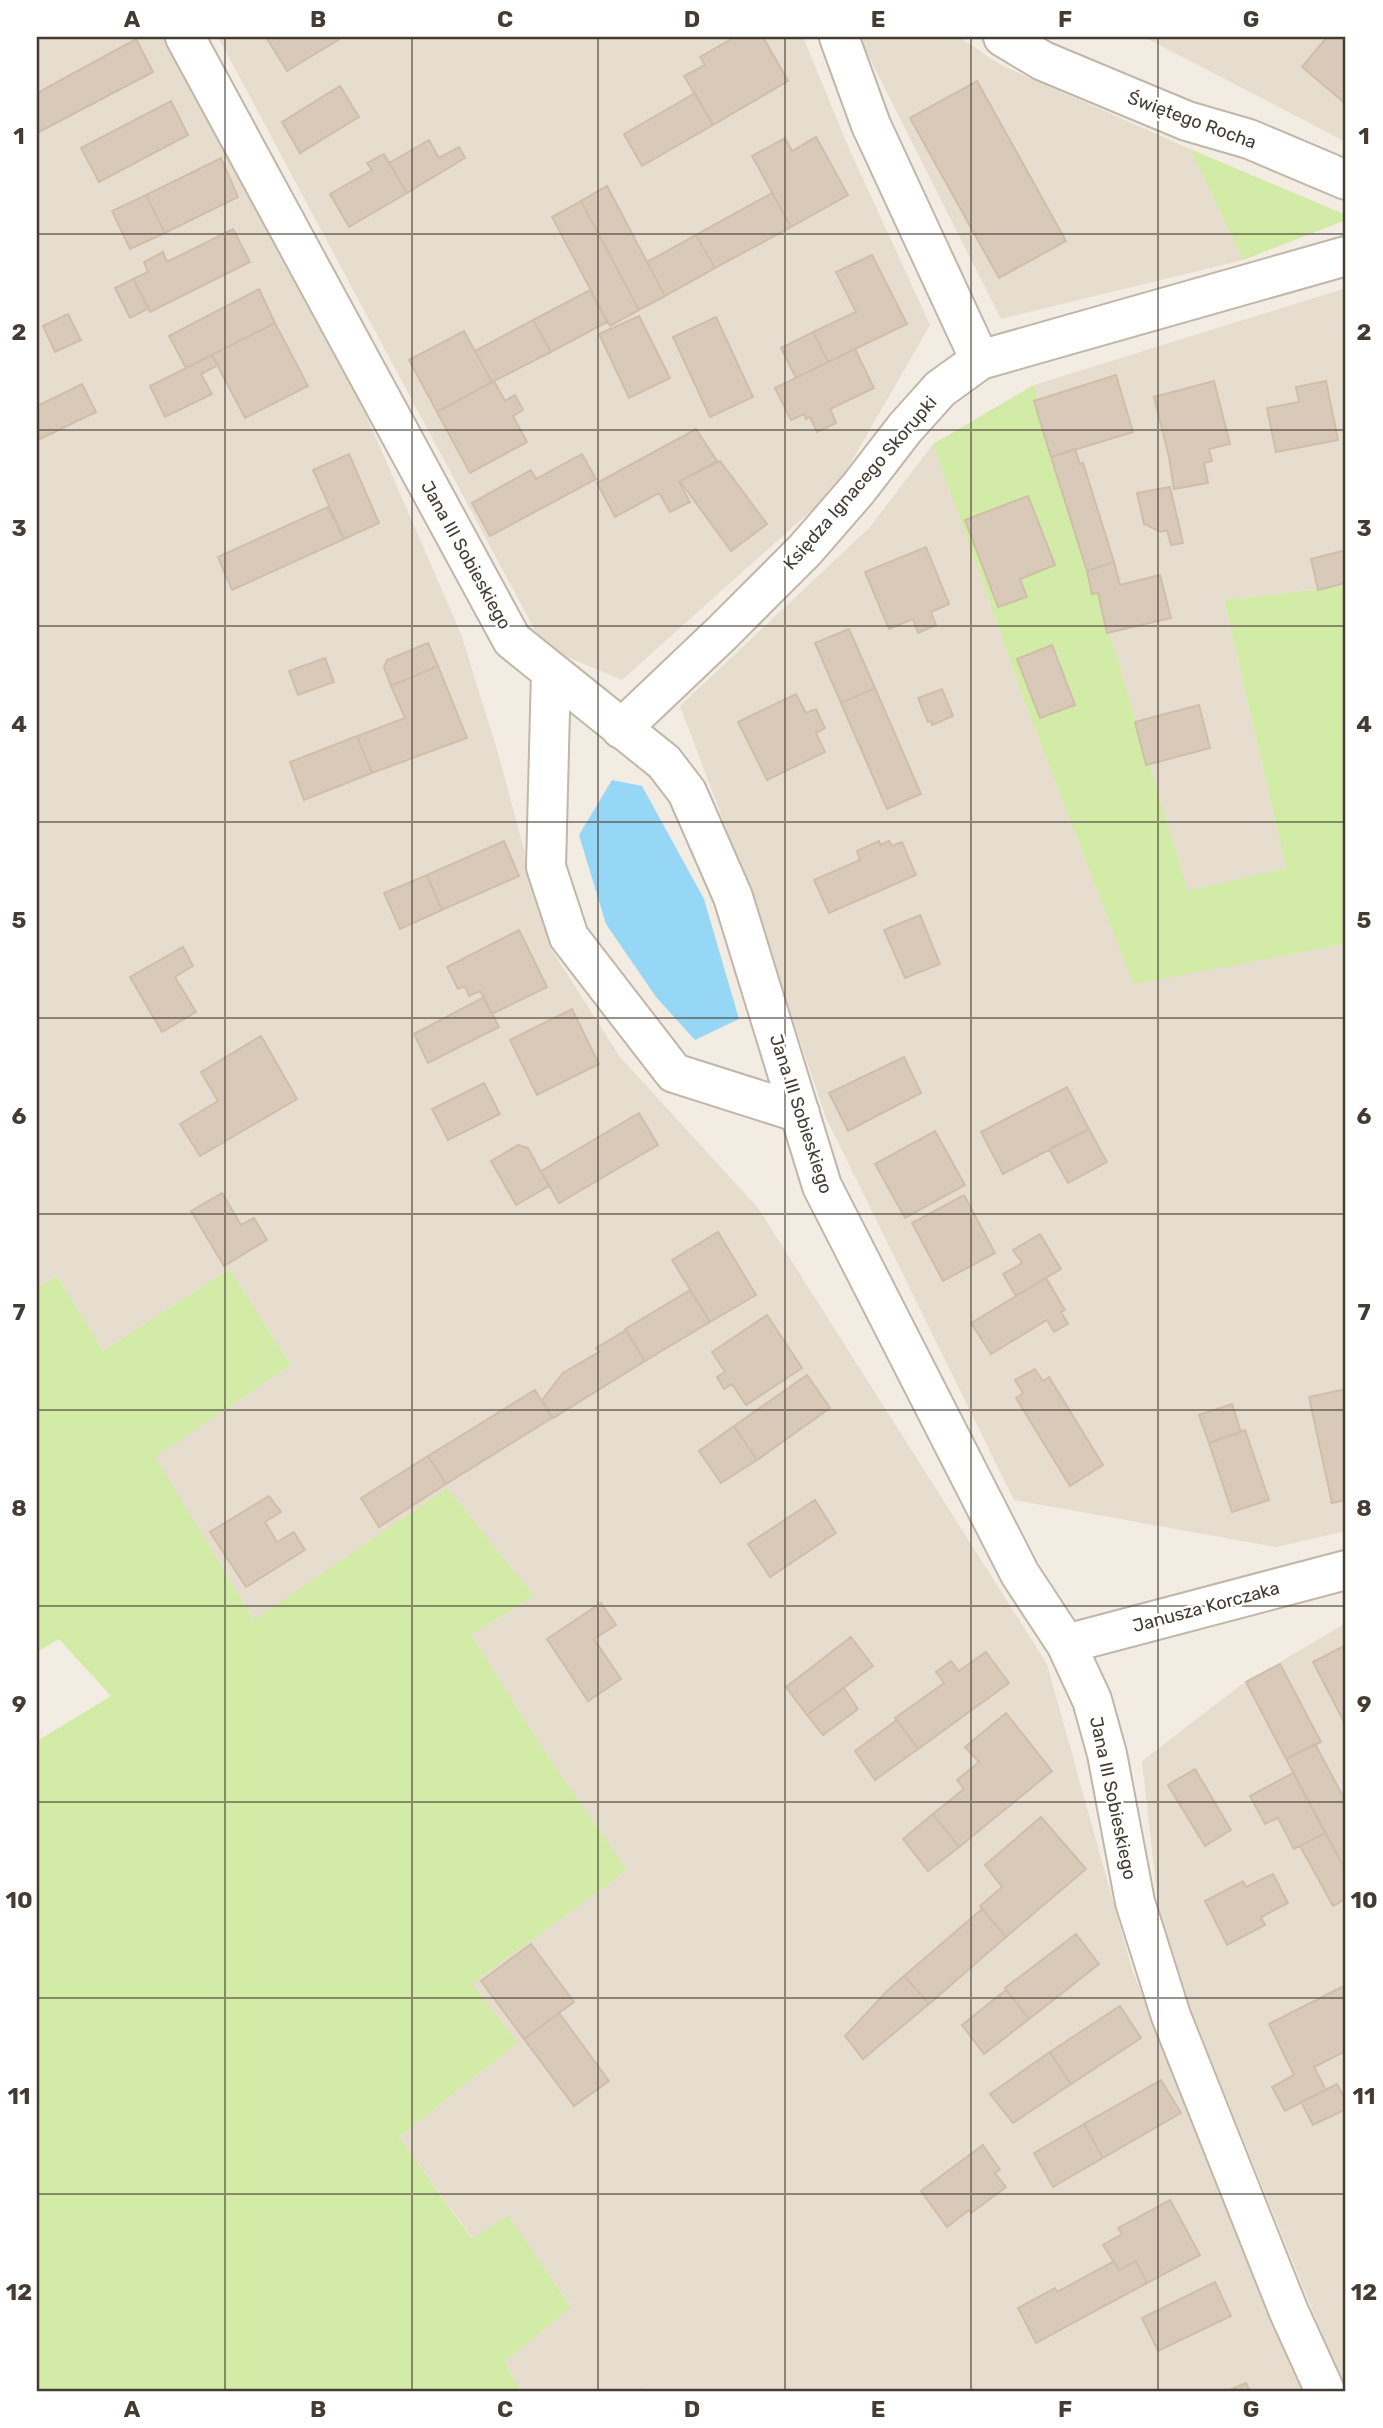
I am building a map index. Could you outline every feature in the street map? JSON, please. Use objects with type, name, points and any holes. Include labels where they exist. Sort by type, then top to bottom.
[{"type":"street","name":"Jana III Sobieskiego","points":[[185,37],[512,640],[664,762],[687,792],[706,831],[733,897],[822,1186],[1020,1574],[1066,1644],[1092,1700],[1108,1754],[1135,1902],[1171,2016],[1289,2312],[1325,2391]]},
{"type":"street","points":[[839,37],[871,125],[980,360]]},
{"type":"street","name":"Świętego Rocha","points":[[1003,37],[1042,61],[1149,106],[1187,121],[1250,139],[1346,180]]},
{"type":"street","name":"Księdza Ignacego Skorupki","points":[[621,729],[805,550],[940,389],[980,360],[1346,256]]},
{"type":"street","points":[[551,673],[546,867],[569,937],[674,1073],[800,1113]]},
{"type":"street","name":"Janusza Korczaka","points":[[1066,1644],[1346,1570]]},
{"type":"shaded area","points":[[37,37],[177,37],[272,198],[461,634],[498,753],[551,949],[620,1057],[758,1208],[1047,1664],[1132,1969],[1267,2312],[1303,2391],[650,2391],[647,2388],[642,2391],[521,2391],[504,2362],[571,2306],[507,2215],[473,2239],[399,2137],[517,2043],[471,1984],[627,1870],[541,1746],[471,1635],[534,1596],[447,1488],[255,1621],[154,1457],[291,1365],[229,1269],[103,1351],[57,1276],[37,1288]]},
{"type":"shaded area","points":[[218,37],[803,37],[848,146],[930,325],[836,488],[622,680],[544,647]]},
{"type":"shaded area","points":[[859,37],[959,37],[1001,65],[1190,149],[1243,260],[1001,319]]},
{"type":"shaded area","points":[[1144,37],[1346,37],[1346,142]]},
{"type":"shaded area","points":[[1346,288],[1346,586],[1224,600],[1286,868],[1188,892],[1034,385]]},
{"type":"shaded area","points":[[933,444],[1026,705],[1133,983],[1346,944],[1346,1531],[1276,1547],[1014,1500],[826,1118],[748,886],[680,706],[870,527]]},
{"type":"shaded area","points":[[1346,1623],[1345,2391],[1183,1990],[1159,1912],[1142,1761],[1241,1685]]},
{"type":"green space","points":[[1190,149],[1346,215],[1346,220],[1243,260]]},
{"type":"green space","points":[[1034,385],[1188,891],[1286,868],[1224,600],[1346,586],[1346,944],[1133,984],[1026,705],[933,444]]},
{"type":"green space","points":[[229,1269],[291,1365],[155,1457],[254,1620],[447,1488],[534,1596],[471,1635],[541,1746],[627,1870],[472,1984],[517,2043],[399,2137],[472,2239],[508,2215],[571,2307],[504,2362],[521,2391],[37,2391],[37,1741],[111,1696],[59,1639],[37,1652],[37,1288],[57,1276],[103,1351]]},
{"type":"water","points":[[612,780],[642,786],[704,899],[739,1019],[695,1040],[656,997],[606,924],[579,835]]},
{"type":"building","points":[[266,37],[343,37],[287,71]]},
{"type":"building","points":[[735,37],[763,37],[788,81],[713,125],[684,76],[705,65],[700,57]]},
{"type":"building","points":[[1327,37],[1346,37],[1346,104],[1302,67]]},
{"type":"building","points":[[136,39],[153,72],[37,133],[37,93]]},
{"type":"building","points":[[977,81],[1066,241],[999,278],[910,118]]},
{"type":"building","points":[[340,86],[359,117],[300,153],[282,122]]},
{"type":"building","points":[[695,93],[713,125],[642,166],[624,134]]},
{"type":"building","points":[[171,101],[188,135],[99,182],[81,148]]},
{"type":"building","points":[[816,137],[848,195],[791,227],[752,156],[785,138],[792,151]]},
{"type":"building","points":[[429,140],[439,158],[459,147],[465,158],[407,193],[389,163]]},
{"type":"building","points":[[384,154],[407,193],[349,227],[330,194],[372,170],[367,163]]},
{"type":"building","points":[[221,158],[238,197],[165,233],[146,195]]},
{"type":"building","points":[[607,186],[665,296],[639,310],[581,201]]},
{"type":"building","points":[[772,193],[791,227],[715,268],[696,235]]},
{"type":"building","points":[[146,195],[165,233],[130,249],[112,211]]},
{"type":"building","points":[[581,201],[639,310],[610,326],[552,217]]},
{"type":"building","points":[[233,229],[250,262],[150,312],[133,279],[148,272],[144,262],[163,252],[167,262]]},
{"type":"building","points":[[696,235],[715,268],[665,296],[647,262]]},
{"type":"building","points":[[872,255],[907,324],[828,362],[813,332],[856,312],[836,272]]},
{"type":"building","points":[[133,279],[149,308],[130,318],[115,288]]},
{"type":"building","points":[[259,289],[275,323],[186,368],[169,336]]},
{"type":"building","points":[[590,290],[607,322],[551,352],[533,320]]},
{"type":"building","points":[[68,314],[81,340],[55,352],[43,326]]},
{"type":"building","points":[[639,316],[670,378],[629,398],[599,334]]},
{"type":"building","points":[[716,317],[753,397],[710,417],[673,337]]},
{"type":"building","points":[[533,320],[551,352],[492,382],[475,351]]},
{"type":"building","points":[[275,323],[308,386],[245,418],[212,355]]},
{"type":"building","points":[[464,331],[492,382],[437,412],[409,360]]},
{"type":"building","points":[[813,332],[828,362],[796,378],[781,348]]},
{"type":"building","points":[[855,349],[874,388],[830,409],[836,423],[817,432],[810,417],[806,419],[804,414],[791,420],[775,388]]},
{"type":"building","points":[[212,355],[218,365],[201,374],[212,394],[165,417],[150,386]]},
{"type":"building","points":[[1116,375],[1133,432],[1051,457],[1034,401]]},
{"type":"building","points":[[494,381],[505,401],[515,395],[523,410],[513,416],[527,442],[470,473],[437,412]]},
{"type":"building","points":[[1214,381],[1230,444],[1209,449],[1212,461],[1204,463],[1208,483],[1174,489],[1154,397]]},
{"type":"building","points":[[1326,381],[1338,440],[1276,452],[1267,408],[1299,402],[1296,387]]},
{"type":"building","points":[[82,384],[96,412],[38,440],[37,406]]},
{"type":"building","points":[[696,429],[717,461],[679,482],[690,502],[670,512],[659,493],[615,517],[597,483]]},
{"type":"building","points":[[1075,449],[1080,464],[1083,463],[1114,562],[1087,571],[1051,457]]},
{"type":"building","points":[[349,454],[379,523],[344,539],[313,470]]},
{"type":"building","points":[[582,454],[596,479],[490,536],[472,503],[531,470],[536,479]]},
{"type":"building","points":[[720,461],[767,524],[731,551],[680,481]]},
{"type":"building","points":[[1170,487],[1183,543],[1171,545],[1167,530],[1161,532],[1144,524],[1137,493]]},
{"type":"building","points":[[1028,496],[1055,565],[1020,579],[1027,597],[998,607],[965,520]]},
{"type":"building","points":[[328,507],[344,539],[232,590],[218,557]]},
{"type":"building","points":[[926,547],[949,604],[931,612],[936,625],[918,633],[913,619],[889,629],[865,572]]},
{"type":"building","points":[[1346,550],[1346,583],[1318,590],[1311,559]]},
{"type":"building","points":[[1114,562],[1120,585],[1160,575],[1171,618],[1107,633],[1098,593],[1092,594],[1087,571]]},
{"type":"building","points":[[849,629],[875,688],[841,703],[815,643]]},
{"type":"building","points":[[428,643],[438,666],[391,686],[384,667],[387,660]]},
{"type":"building","points":[[1052,645],[1075,705],[1040,718],[1017,659]]},
{"type":"building","points":[[325,658],[334,682],[298,695],[289,671]]},
{"type":"building","points":[[438,666],[467,738],[372,773],[357,736],[405,718],[391,686]]},
{"type":"building","points":[[875,688],[921,794],[887,809],[841,703]]},
{"type":"building","points":[[942,689],[953,716],[932,725],[931,721],[928,722],[918,698]]},
{"type":"building","points":[[796,694],[806,713],[816,709],[825,728],[816,733],[825,752],[767,780],[738,722]]},
{"type":"building","points":[[1199,705],[1210,748],[1146,765],[1135,722]]},
{"type":"building","points":[[357,736],[372,773],[304,800],[290,762]]},
{"type":"building","points":[[504,841],[519,876],[442,910],[427,875]]},
{"type":"building","points":[[879,841],[880,845],[889,841],[892,846],[902,842],[916,875],[829,913],[814,880],[860,860],[857,851]]},
{"type":"building","points":[[427,875],[442,910],[400,929],[384,893]]},
{"type":"building","points":[[920,915],[940,964],[905,978],[884,930]]},
{"type":"building","points":[[519,930],[547,987],[492,1014],[480,991],[469,996],[465,986],[458,989],[447,967]]},
{"type":"building","points":[[183,947],[193,966],[175,977],[196,1012],[162,1032],[130,977]]},
{"type":"building","points":[[484,997],[499,1027],[428,1063],[414,1034]]},
{"type":"building","points":[[572,1009],[599,1064],[537,1095],[510,1040]]},
{"type":"building","points":[[261,1036],[297,1099],[200,1156],[180,1124],[218,1101],[201,1072]]},
{"type":"building","points":[[904,1057],[921,1093],[848,1131],[829,1093]]},
{"type":"building","points":[[484,1083],[500,1114],[448,1140],[432,1109]]},
{"type":"building","points":[[1067,1087],[1089,1129],[1003,1174],[981,1132]]},
{"type":"building","points":[[639,1113],[658,1145],[559,1203],[541,1171]]},
{"type":"building","points":[[1089,1129],[1107,1162],[1068,1183],[1049,1149]]},
{"type":"building","points":[[935,1131],[965,1185],[905,1218],[875,1164]]},
{"type":"building","points":[[518,1145],[528,1148],[549,1186],[516,1205],[491,1161]]},
{"type":"building","points":[[222,1193],[241,1225],[254,1218],[267,1240],[224,1266],[191,1211]]},
{"type":"building","points":[[964,1195],[995,1253],[943,1281],[912,1223]]},
{"type":"building","points":[[718,1232],[756,1295],[710,1322],[672,1260]]},
{"type":"building","points":[[1040,1234],[1061,1269],[1016,1296],[1003,1274],[1022,1263],[1013,1250]]},
{"type":"building","points":[[1046,1278],[1065,1310],[1061,1312],[1068,1324],[1054,1332],[1047,1320],[991,1354],[971,1323]]},
{"type":"building","points":[[690,1290],[710,1322],[645,1361],[625,1329]]},
{"type":"building","points":[[767,1315],[802,1368],[746,1405],[732,1384],[724,1389],[717,1377],[725,1372],[712,1352]]},
{"type":"building","points":[[626,1330],[645,1361],[553,1418],[542,1400],[563,1373],[599,1352],[596,1348]]},
{"type":"building","points":[[1035,1369],[1043,1381],[1049,1377],[1103,1465],[1070,1486],[1016,1398],[1023,1393],[1015,1380]]},
{"type":"building","points":[[807,1375],[830,1408],[757,1460],[734,1426]]},
{"type":"building","points":[[1346,1389],[1346,1500],[1332,1503],[1309,1397]]},
{"type":"building","points":[[535,1390],[552,1418],[446,1484],[428,1456]]},
{"type":"building","points":[[1232,1404],[1241,1432],[1209,1443],[1199,1415]]},
{"type":"building","points":[[734,1426],[757,1460],[721,1483],[699,1451]]},
{"type":"building","points":[[1245,1430],[1269,1500],[1232,1512],[1209,1443]]},
{"type":"building","points":[[428,1456],[446,1484],[379,1527],[361,1498]]},
{"type":"building","points":[[269,1496],[281,1512],[265,1522],[277,1542],[294,1532],[305,1550],[246,1587],[210,1532]]},
{"type":"building","points":[[815,1500],[836,1533],[770,1577],[748,1544]]},
{"type":"building","points":[[601,1603],[616,1625],[594,1639],[621,1679],[588,1701],[547,1639]]},
{"type":"building","points":[[851,1637],[873,1666],[807,1715],[786,1687]]},
{"type":"building","points":[[1346,1645],[1346,1726],[1313,1662]]},
{"type":"building","points":[[986,1652],[1009,1683],[918,1749],[895,1718],[944,1683],[936,1672],[951,1661],[959,1671]]},
{"type":"building","points":[[1280,1664],[1321,1742],[1286,1759],[1246,1682]]},
{"type":"building","points":[[844,1688],[858,1709],[823,1735],[807,1715]]},
{"type":"building","points":[[1006,1713],[1052,1771],[959,1847],[933,1814],[964,1789],[957,1780],[979,1762],[965,1747]]},
{"type":"building","points":[[897,1720],[918,1749],[875,1780],[855,1751]]},
{"type":"building","points":[[1315,1744],[1346,1802],[1346,1871],[1286,1759]]},
{"type":"building","points":[[1195,1769],[1231,1830],[1205,1846],[1168,1785]]},
{"type":"building","points":[[1293,1773],[1325,1833],[1294,1849],[1278,1818],[1265,1824],[1250,1796]]},
{"type":"building","points":[[933,1814],[959,1847],[928,1871],[903,1839]]},
{"type":"building","points":[[1041,1817],[1086,1869],[1006,1937],[980,1906],[1002,1887],[985,1865]]},
{"type":"building","points":[[1325,1833],[1346,1871],[1346,1899],[1333,1906],[1300,1846]]},
{"type":"building","points":[[1273,1874],[1288,1903],[1261,1917],[1265,1925],[1227,1945],[1205,1901],[1243,1881],[1246,1887]]},
{"type":"building","points":[[982,1909],[1006,1937],[929,2004],[904,1976]]},
{"type":"building","points":[[1076,1934],[1099,1964],[1029,2019],[1005,1988]]},
{"type":"building","points":[[531,1944],[574,2002],[524,2039],[481,1981]]},
{"type":"building","points":[[904,1976],[929,2004],[863,2059],[845,2036]]},
{"type":"building","points":[[1344,1986],[1346,2051],[1314,2067],[1326,2090],[1285,2111],[1272,2087],[1294,2075],[1269,2024]]},
{"type":"building","points":[[1006,1990],[1029,2019],[984,2054],[962,2025]]},
{"type":"building","points":[[1120,2006],[1141,2038],[1071,2084],[1050,2052]]},
{"type":"building","points":[[559,2013],[609,2081],[574,2106],[524,2039]]},
{"type":"building","points":[[1050,2052],[1071,2084],[1013,2123],[990,2094]]},
{"type":"building","points":[[1161,2080],[1181,2113],[1103,2158],[1084,2124]]},
{"type":"building","points":[[1337,2084],[1346,2102],[1346,2109],[1313,2125],[1301,2102]]},
{"type":"building","points":[[1084,2124],[1103,2158],[1053,2187],[1034,2153]]},
{"type":"building","points":[[983,2145],[1000,2170],[995,2173],[1006,2187],[947,2227],[921,2191]]},
{"type":"building","points":[[1170,2200],[1200,2255],[1147,2283],[1136,2261],[1119,2270],[1103,2245],[1122,2234],[1118,2228]]},
{"type":"building","points":[[1114,2261],[1119,2270],[1136,2261],[1147,2283],[1036,2343],[1018,2308],[1055,2288],[1057,2292]]},
{"type":"building","points":[[1215,2282],[1231,2316],[1158,2351],[1142,2318]]},
{"type":"building","points":[[1246,2383],[1250,2391],[1227,2391]]}]
